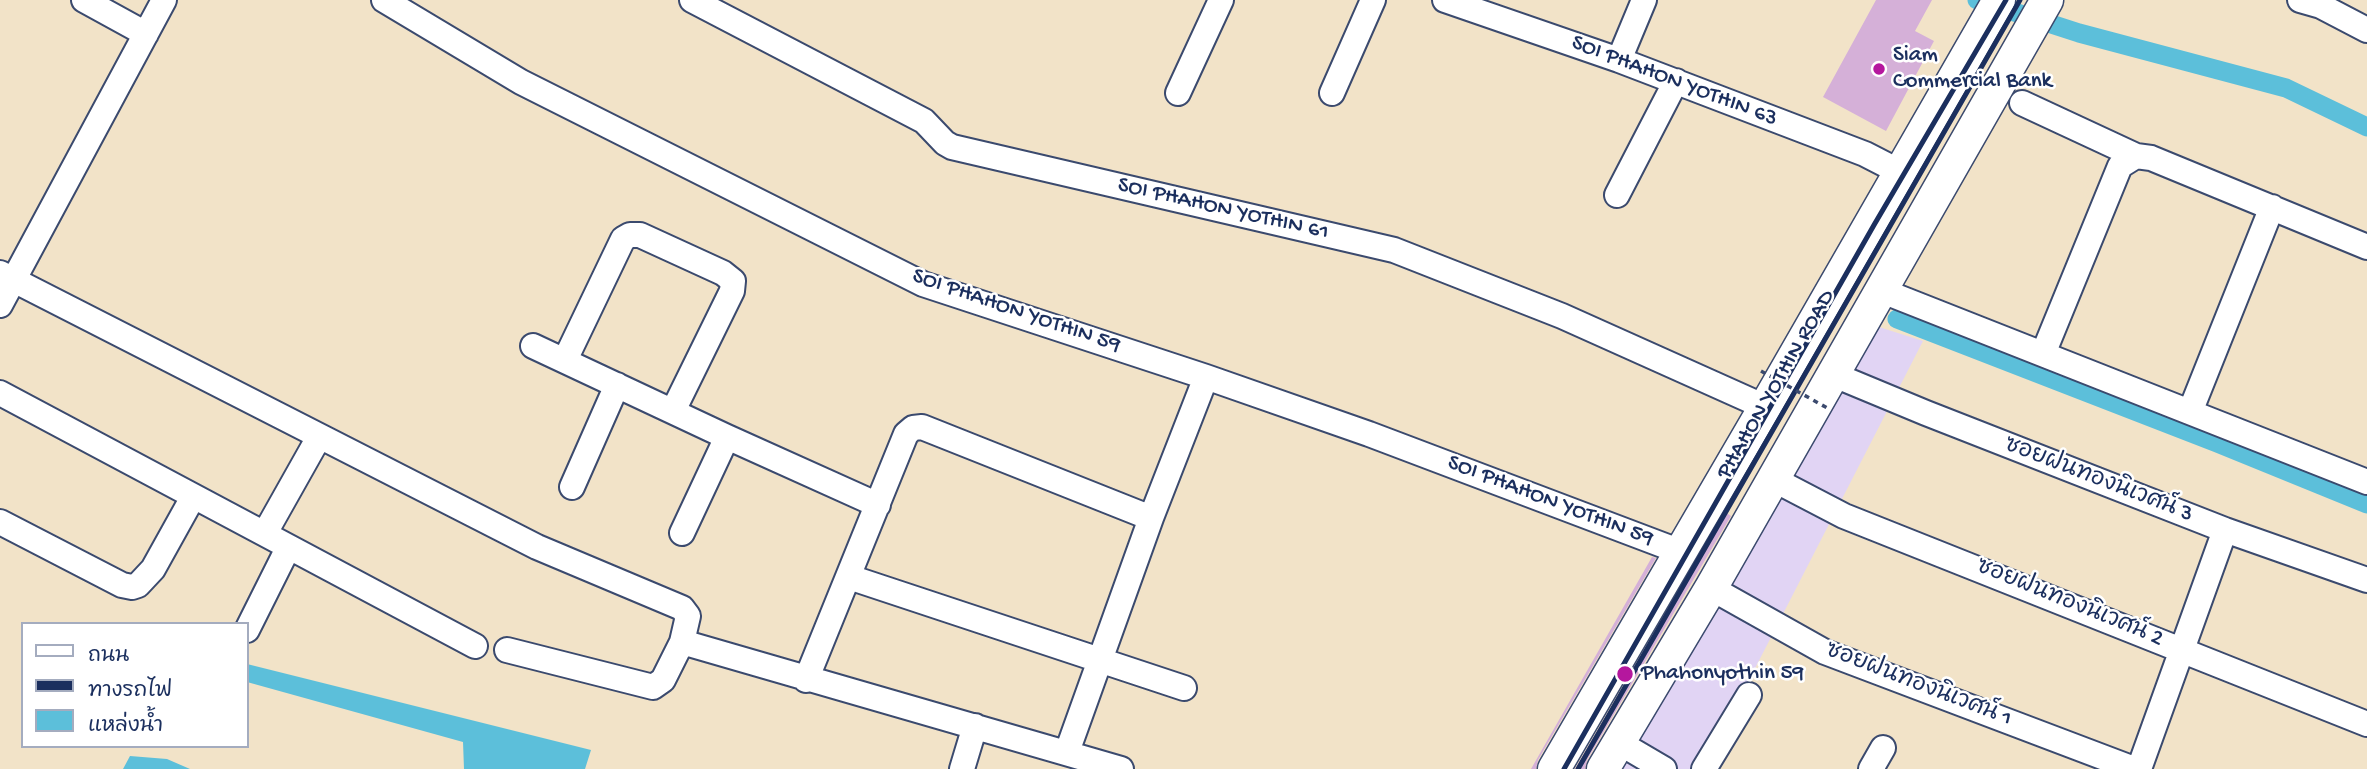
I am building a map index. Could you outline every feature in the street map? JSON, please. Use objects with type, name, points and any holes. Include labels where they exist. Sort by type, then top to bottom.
[{"type":"main road","name":"PHAHON YOTHIN ROAD","points":[[1611,756],[2047,0]]},
{"type":"main road","name":"PHAHON YOTHIN ROAD","points":[[1554,769],[1993,10]]},
{"type":"main road","points":[[1835,285],[1874,302]]},
{"type":"street","points":[[84,0],[146,34]]},
{"type":"street","points":[[0,305],[6,276],[164,0]]},
{"type":"street","name":"SOI PHAHON YOTHIN 59","points":[[384,0],[521,82],[923,284],[1206,377],[1395,444],[1681,552]]},
{"type":"street","name":"SOI PHAHON YOTHIN 61","points":[[692,0],[924,121],[945,144],[952,147],[1394,250],[1562,316],[1765,407]]},
{"type":"street","points":[[1178,93],[1221,0]]},
{"type":"street","points":[[1332,93],[1373,0]]},
{"type":"street","name":"SOI PHAHON YOTHIN 63","points":[[1445,0],[1676,81],[1865,154],[1900,172]]},
{"type":"street","points":[[1619,60],[1644,0]]},
{"type":"street","points":[[2300,0],[2321,6],[2367,30]]},
{"type":"street","points":[[1617,195],[1676,81]]},
{"type":"street","points":[[2022,103],[2136,156],[2151,158],[2367,247]]},
{"type":"street","points":[[2043,355],[2120,166],[2136,156]]},
{"type":"street","points":[[2190,412],[2272,207]]},
{"type":"street","points":[[565,360],[623,239],[630,235],[640,235],[723,273],[733,281],[732,291],[673,411]]},
{"type":"street","points":[[6,276],[537,547],[682,608],[687,612],[689,621],[663,680],[653,687],[507,650]]},
{"type":"street","points":[[1874,302],[2043,355],[2367,482]]},
{"type":"street","points":[[533,346],[878,505]]},
{"type":"street","name":"ซอยฝนทองนิเวศน์ 3","points":[[1832,374],[2225,530],[2367,580]]},
{"type":"street","points":[[1067,752],[1151,518],[1206,377]]},
{"type":"street","points":[[572,487],[617,385]]},
{"type":"street","points":[[0,393],[475,646]]},
{"type":"street","points":[[806,680],[906,434],[914,428],[922,427],[1151,518]]},
{"type":"street","points":[[265,533],[318,437]]},
{"type":"street","points":[[682,533],[727,437]]},
{"type":"street","name":"ซอยฝนทองนิเวศน์ 2","points":[[1773,479],[1844,516],[2367,724]]},
{"type":"street","points":[[0,522],[122,585],[132,587],[138,585],[153,569],[193,497]]},
{"type":"street","points":[[2136,769],[2225,530]]},
{"type":"street","points":[[248,627],[288,548]]},
{"type":"street","points":[[849,577],[1184,688]]},
{"type":"street","name":"ซอยฝนทองนิเวศน์ 1","points":[[1710,587],[1825,652],[2136,769]]},
{"type":"street","points":[[682,642],[1121,769]]},
{"type":"street","points":[[1704,769],[1749,695]]},
{"type":"street","points":[[962,769],[975,726]]},
{"type":"street","points":[[1611,756],[1664,769]]},
{"type":"path","points":[[1761,371],[1829,410]]},
{"type":"shaded area","points":[[1879,327],[1923,341],[1747,684],[1760,690],[1716,769],[1622,769]]},
{"type":"water","points":[[248,664],[591,750],[585,769],[464,769],[463,742],[248,682]]},
{"type":"water","points":[[130,756],[167,759],[190,769],[123,769]]},
{"type":"building","name":"Siam Commercial Bank","points":[[1876,0],[1932,0],[1915,31],[1934,41],[1886,131],[1823,97]]},
{"type":"building","points":[[1725,512],[1731,516],[1587,760],[1585,769],[1575,769]]},
{"type":"building","points":[[1652,557],[1656,558],[1538,760],[1536,769],[1531,769]]},
{"type":"waterway","points":[[1977,0],[2079,33],[2286,88],[2367,127]]},
{"type":"waterway","points":[[1897,319],[2367,504]]},
{"type":"railway","points":[[1564,769],[1874,225],[2006,0]]},
{"type":"railway","points":[[1578,769],[2020,0]]},
{"type":"place","name":"Siam Commercial Bank","points":[[1879,69]]},
{"type":"place","name":"Phahonyothin 59","points":[[1625,674]]}]
